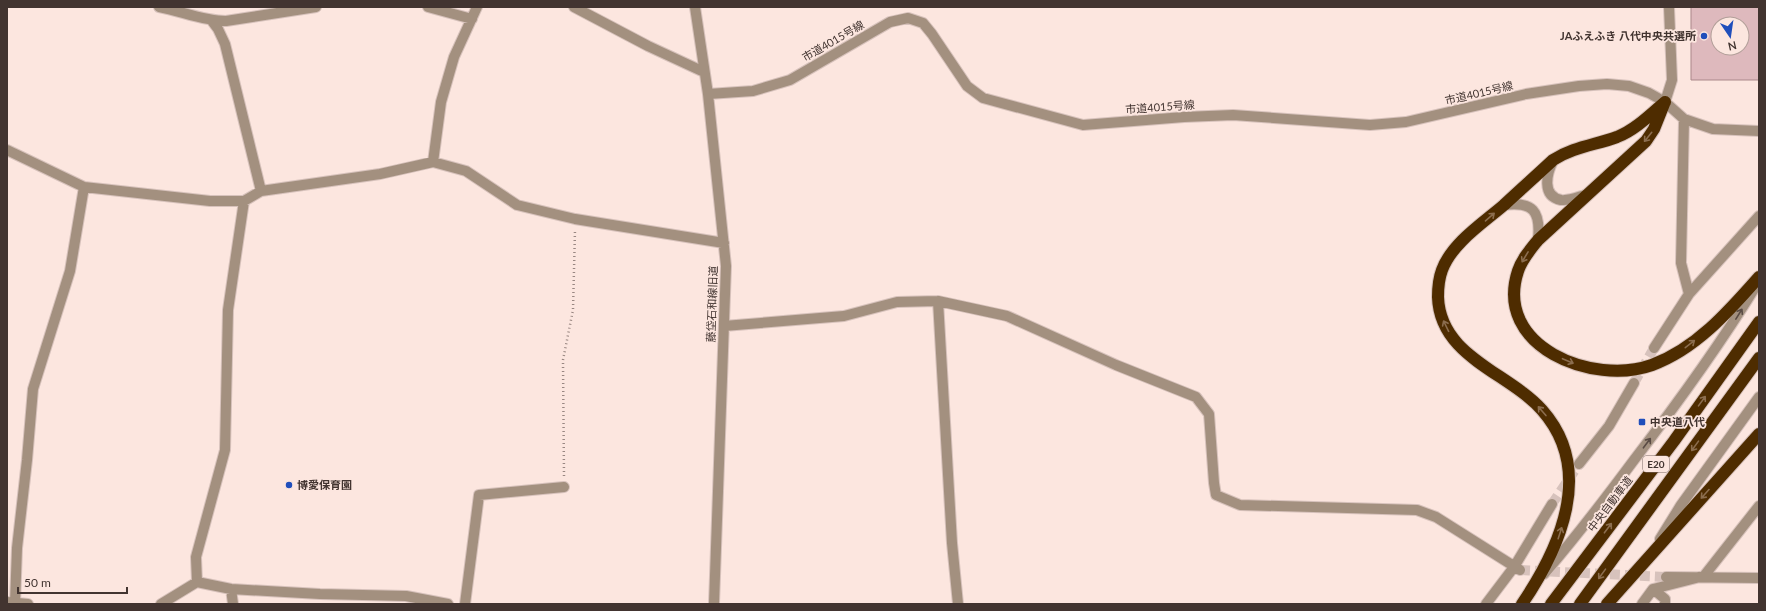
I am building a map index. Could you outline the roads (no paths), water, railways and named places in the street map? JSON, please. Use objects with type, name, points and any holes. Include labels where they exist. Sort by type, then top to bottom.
[{"type":"highway","points":[[1522,604],[1536,583],[1555,548],[1569,498],[1569,471],[1564,448],[1555,428],[1542,410],[1523,392],[1470,356],[1454,342],[1444,325],[1438,307],[1438,288],[1442,270],[1453,252],[1468,236],[1553,160],[1565,152],[1618,137],[1635,127],[1665,102]]},
{"type":"highway","points":[[1665,102],[1654,130],[1646,141],[1585,195],[1538,240],[1525,256],[1517,276],[1515,288],[1516,304],[1521,320],[1530,334],[1546,349],[1571,363],[1589,368],[1628,371],[1651,365],[1670,357],[1689,346],[1731,308],[1759,277]]},
{"type":"highway","name":"中央自動車道","points":[[1551,604],[1674,441],[1759,322]]},
{"type":"highway","name":"E20","points":[[1580,604],[1759,358]]},
{"type":"highway","points":[[1607,604],[1759,434]]},
{"type":"street","points":[[159,7],[189,10],[212,21],[226,21],[316,7]]},
{"type":"street","points":[[428,7],[472,19]]},
{"type":"street","points":[[433,162],[441,102],[454,57],[477,7]]},
{"type":"street","points":[[574,7],[648,46],[704,72]]},
{"type":"street","name":"藤垈石和線旧道","points":[[695,7],[708,94],[726,266],[714,604]]},
{"type":"street","points":[[1665,102],[1672,80],[1669,7]]},
{"type":"street","name":"市道4015号線","points":[[708,94],[753,91],[790,80],[890,22],[908,18],[923,23],[967,86],[983,98],[1083,125],[1184,116],[1233,115],[1370,125],[1406,122],[1526,94],[1579,86],[1607,84],[1629,86],[1649,93],[1665,102],[1684,119]]},
{"type":"street","points":[[212,21],[218,29],[225,44],[261,191]]},
{"type":"street","points":[[1689,294],[1681,263],[1684,119],[1713,130],[1759,131]]},
{"type":"street","points":[[7,150],[84,187],[210,201],[244,201],[261,191],[380,174],[433,162],[466,171],[517,205],[575,219],[724,243]]},
{"type":"street","points":[[1553,160],[1546,179],[1548,188],[1552,195],[1560,200],[1570,200],[1585,195]]},
{"type":"street","points":[[28,604],[12,603],[33,389],[70,271],[84,187]]},
{"type":"street","points":[[197,582],[196,556],[225,450],[228,310],[244,201]]},
{"type":"street","points":[[1503,205],[1518,203],[1528,206],[1534,211],[1538,218],[1538,240]]},
{"type":"street","points":[[1654,348],[1689,294],[1759,216]]},
{"type":"street","points":[[1536,583],[1573,541],[1660,426],[1732,324],[1759,281]]},
{"type":"street","points":[[724,326],[844,316],[897,302],[938,301],[1007,316],[1122,368],[1196,397],[1209,414],[1216,495],[1240,505],[1417,510],[1436,517],[1517,568]]},
{"type":"street","points":[[938,301],[952,543],[958,604]]},
{"type":"street","points":[[1579,464],[1609,426],[1634,383]]},
{"type":"street","points":[[1648,558],[1681,505],[1759,397]]},
{"type":"street","points":[[465,604],[479,495],[564,487]]},
{"type":"street","points":[[1486,604],[1517,568],[1552,504]]},
{"type":"street","points":[[1642,604],[1653,589],[1704,576],[1759,506]]},
{"type":"street","points":[[1666,577],[1704,576],[1759,578]]},
{"type":"street","points":[[161,604],[197,582],[231,590],[406,596],[448,604]]},
{"type":"street","points":[[1653,589],[1664,599],[1665,604]]},
{"type":"street","points":[[231,590],[233,604]]},
{"type":"tunnel","points":[[1634,383],[1654,348]]},
{"type":"tunnel","points":[[1552,504],[1579,464]]},
{"type":"tunnel","points":[[1520,570],[1666,577]]},
{"type":"place","name":"JAふえふき 八代中央共選所","points":[[1704,36]]},
{"type":"place","name":"中央道八代","points":[[1642,422]]},
{"type":"place","name":"博愛保育園","points":[[289,485]]}]
